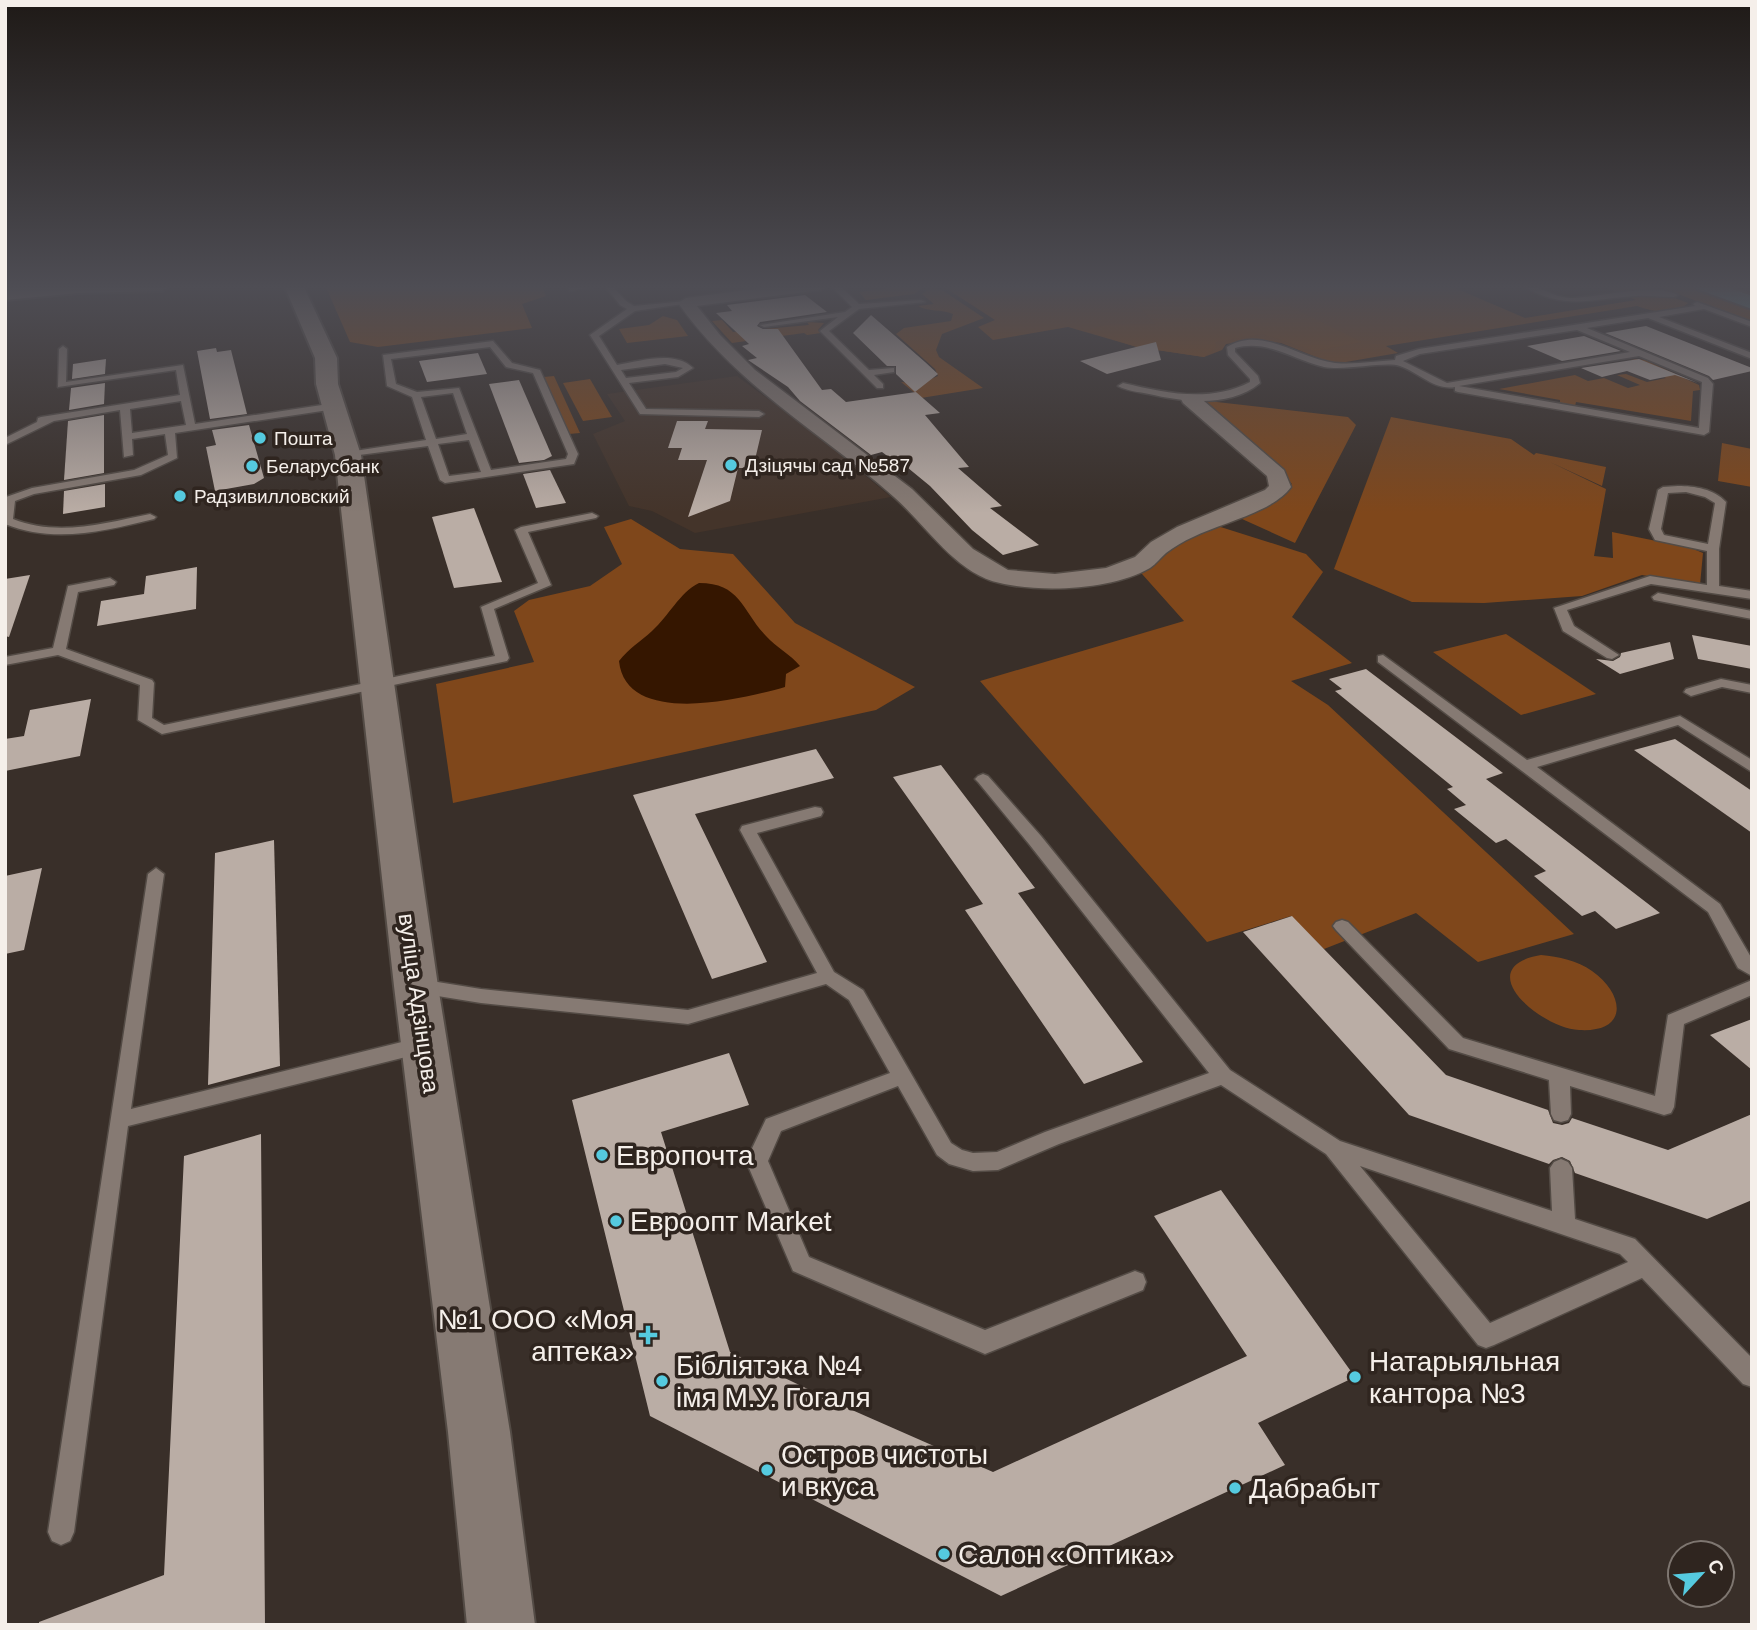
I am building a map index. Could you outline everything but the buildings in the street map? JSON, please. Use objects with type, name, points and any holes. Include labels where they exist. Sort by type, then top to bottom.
[{"type":"main road","name":"вуліца Адзінцова","points":[[308,361],[331,395]]},
{"type":"main road","name":"вуліца Адзінцова","points":[[326,361],[331,395],[348,455],[477,1418],[501,1625]]},
{"type":"street","points":[[736,361],[749,374],[904,494],[965,554],[984,568],[1003,577],[1055,581],[1110,575],[1143,562],[1159,547],[1185,532],[1273,495],[1280,486],[1277,474],[1190,399]]},
{"type":"lane","points":[[62,361],[61,385],[180,367],[191,427]]},
{"type":"lane","points":[[387,361],[392,386],[416,396],[456,390],[487,473]]},
{"type":"lane","points":[[416,396],[445,480],[570,462],[573,454],[536,370],[519,369],[503,361]]},
{"type":"lane","points":[[610,361],[643,412],[759,414]]},
{"type":"lane","points":[[855,361],[880,386]]},
{"type":"lane","points":[[1123,386],[1190,399],[1238,392],[1255,383],[1252,373],[1239,361]]},
{"type":"lane","points":[[1315,361],[1338,366],[1399,362],[1446,386],[1704,432],[1708,384],[1705,380],[1659,361]]},
{"type":"lane","points":[[1446,386],[1593,361]]},
{"type":"lane","points":[[614,368],[661,362],[681,362],[689,366],[685,372],[622,381]]},
{"type":"lane","points":[[661,362],[670,375]]},
{"type":"lane","points":[[642,365],[650,378]]},
{"type":"lane","points":[[867,373],[891,370]]},
{"type":"lane","points":[[126,437],[191,427],[331,395]]},
{"type":"lane","points":[[5,442],[46,419],[186,397]]},
{"type":"lane","points":[[124,407],[128,455]]},
{"type":"lane","points":[[150,517],[79,530],[44,532],[7,521],[10,499],[32,491],[137,473],[173,456],[170,430]]},
{"type":"lane","points":[[348,455],[473,436]]},
{"type":"lane","points":[[1713,548],[1659,537],[1655,528],[1663,490],[1715,495],[1721,502],[1713,548],[1713,587]]},
{"type":"lane","points":[[5,661],[59,651],[147,682],[145,720],[163,730],[502,658],[487,607],[545,585],[521,530],[592,516]]},
{"type":"lane","points":[[1612,655],[1568,628],[1560,608],[1650,580],[1713,587],[1752,595]]},
{"type":"lane","points":[[59,651],[72,589],[110,582]]},
{"type":"lane","points":[[1658,597],[1752,615]]},
{"type":"lane","points":[[1384,659],[1714,908],[1744,963],[1752,969]]},
{"type":"lane","points":[[1691,692],[1721,683],[1752,689]]},
{"type":"lane","points":[[1524,766],[1680,720],[1752,767]]},
{"type":"lane","points":[[983,779],[1035,840],[1223,1076],[1332,1147],[1627,1245],[1752,1375]]},
{"type":"lane","points":[[815,812],[748,830],[828,977],[856,995],[944,1149],[956,1157],[973,1162],[998,1161],[1223,1076]]},
{"type":"lane","points":[[61,1532],[156,874]]},
{"type":"lane","points":[[1342,926],[1456,1044],[1664,1107],[1675,1020],[1752,987]]},
{"type":"lane","points":[[119,1120],[481,996],[688,1017],[828,977]]},
{"type":"lane","points":[[1559,1075],[1561,1114]]},
{"type":"lane","points":[[901,1077],[773,1125],[757,1161],[801,1264],[985,1342],[1135,1282]]},
{"type":"lane","points":[[1332,1147],[1486,1337],[1646,1265]]},
{"type":"lane","points":[[1561,1168],[1564,1224]]},
{"type":"shaded area","points":[[926,361],[945,361],[983,388],[921,398],[901,382],[919,384],[938,376]]},
{"type":"shaded area","points":[[1633,361],[1647,361],[1699,385],[1700,390],[1693,391],[1691,421],[1576,402],[1575,406],[1560,403],[1560,400],[1499,389],[1575,375],[1588,381],[1604,378],[1628,388],[1640,385],[1617,375],[1626,374],[1647,382],[1666,378]]},
{"type":"shaded area","points":[[554,376],[580,433],[569,434],[544,377]]},
{"type":"shaded area","name":"Дзіцячы сад №587","points":[[737,376],[813,432],[891,497],[695,533],[652,511],[629,506],[593,434],[625,421],[607,394]]},
{"type":"shaded area","points":[[590,379],[612,417],[583,421],[563,383]]},
{"type":"shaded area","points":[[1199,400],[1348,417],[1356,425],[1295,543],[1242,519],[1292,484]]},
{"type":"shaded area","points":[[1391,417],[1511,439],[1534,455],[1536,453],[1606,467],[1602,486],[1550,462],[1606,489],[1594,556],[1613,558],[1612,532],[1691,548],[1703,553],[1700,585],[1642,575],[1582,596],[1484,603],[1412,602],[1334,569]]},
{"type":"shaded area","points":[[1722,443],[1752,449],[1752,487],[1718,481]]},
{"type":"shaded area","points":[[631,519],[680,549],[733,554],[795,623],[915,687],[876,710],[453,803],[436,684],[534,662],[514,611],[529,600],[590,586],[622,564],[604,527]]},
{"type":"shaded area","points":[[1208,523],[1306,554],[1323,572],[1292,617],[1352,663],[1291,681],[1328,705],[1574,934],[1478,962],[1416,913],[1324,949],[1291,916],[1207,942],[980,681],[1184,621],[1134,565]]},
{"type":"shaded area","points":[[699,583],[713,584],[732,593],[766,636],[800,666],[786,674],[785,687],[716,702],[689,704],[664,702],[642,695],[626,682],[619,661]]},
{"type":"shaded area","points":[[1506,634],[1596,694],[1521,715],[1433,652]]},
{"type":"shaded area","points":[[1541,955],[1580,964],[1603,980],[1616,1001],[1614,1019],[1595,1029],[1579,1030],[1563,1027],[1531,1009],[1518,996],[1511,983],[1511,972],[1520,962]]},
{"type":"place","name":"Пошта","points":[[260,438]]},
{"type":"place","name":"Дзіцячы сад №587","points":[[731,465]]},
{"type":"place","name":"Беларусбанк","points":[[252,466]]},
{"type":"place","name":"Радзивилловский","points":[[180,496]]},
{"type":"place","name":"Европочта","points":[[602,1155]]},
{"type":"place","name":"Евроопт Market","points":[[616,1221]]},
{"type":"place","name":"№1 ООО «Моя аптека»","points":[[648,1335]]},
{"type":"place","name":"Натарыяльная кантора №3","points":[[1355,1377]]},
{"type":"place","name":"Бібліятэка №4 імя М.У. Гогаля","points":[[662,1381]]},
{"type":"place","name":"Остров чистоты и вкуса","points":[[767,1470]]},
{"type":"place","name":"Дабрабыт","points":[[1235,1488]]},
{"type":"place","name":"Салон «Оптика»","points":[[944,1554]]}]
